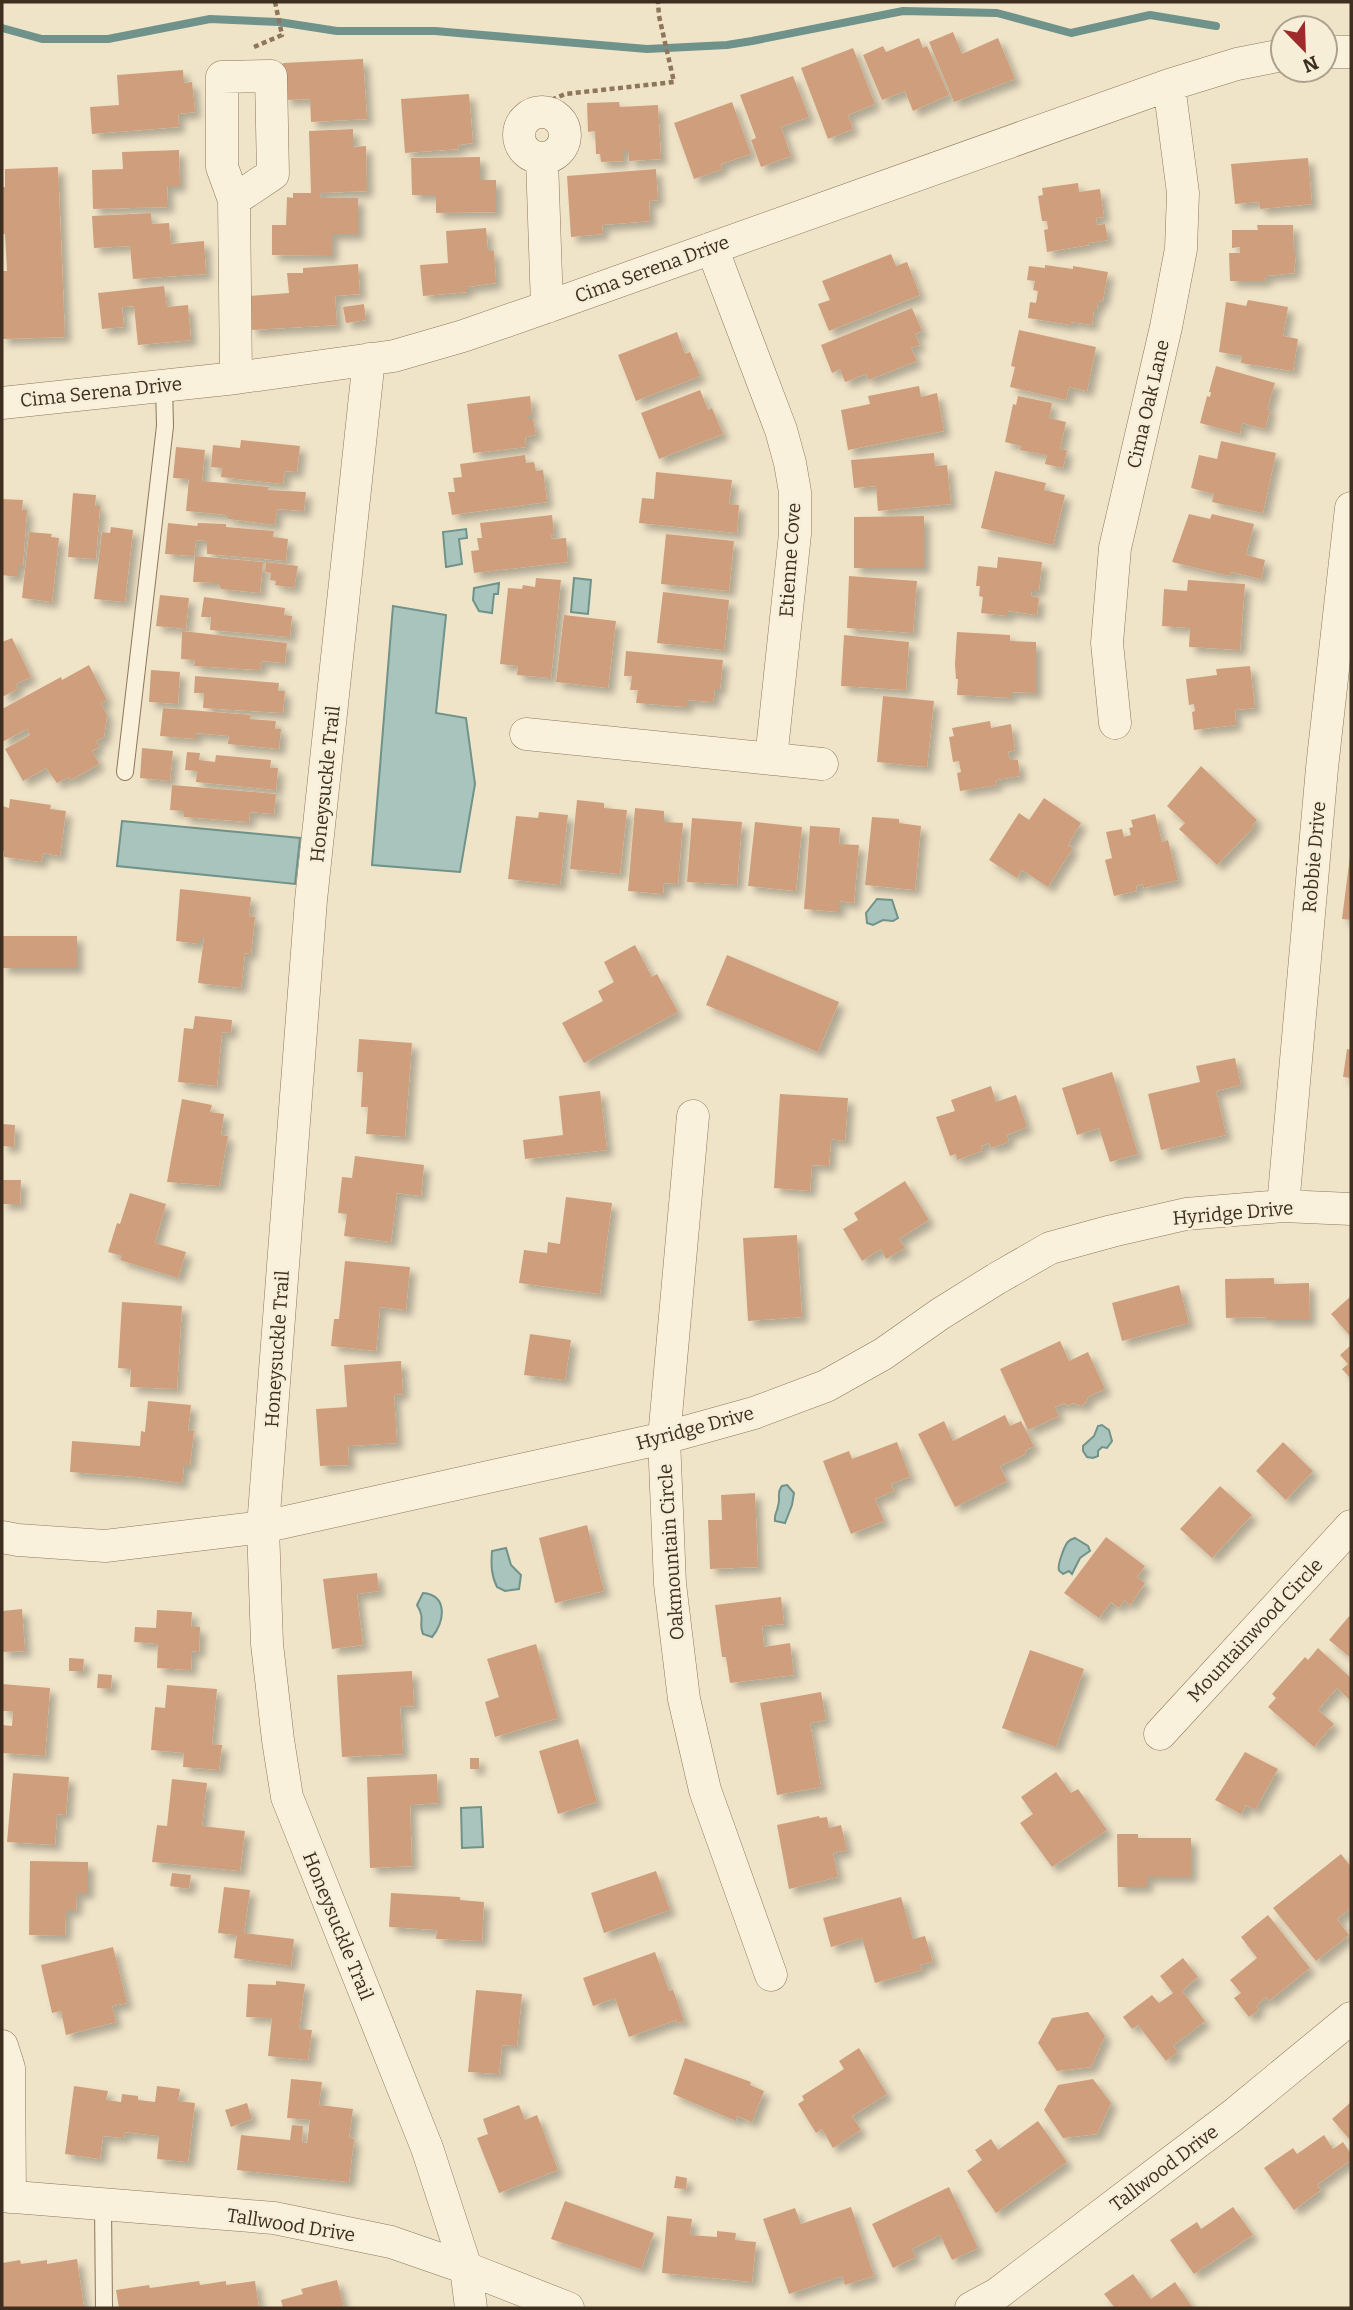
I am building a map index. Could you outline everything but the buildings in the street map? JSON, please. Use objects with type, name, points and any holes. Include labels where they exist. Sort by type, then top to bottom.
[{"type":"street","name":"Cima Serena Drive","points":[[2,403],[236,378],[394,356],[547,307],[1169,85],[1237,64],[1269,58]]},
{"type":"street","name":"Cima Oak Lane","points":[[1115,723],[1107,643],[1115,548],[1166,327],[1181,248],[1183,193],[1169,85]]},
{"type":"street","points":[[540,112],[556,116],[565,130],[563,146],[557,153],[542,159],[547,307]]},
{"type":"street","points":[[234,200],[236,378]]},
{"type":"street","name":"Etienne Cove","points":[[712,248],[781,430],[794,492],[795,534],[771,759]]},
{"type":"street","name":"Honeysuckle Trail","points":[[369,359],[312,900],[263,1527],[267,1644],[287,1797],[427,2148],[466,2268],[471,2308]]},
{"type":"street","name":"Robbie Drive","points":[[1283,1206],[1322,768],[1351,508]]},
{"type":"street","points":[[526,734],[822,764]]},
{"type":"street","name":"Oakmountain Circle","points":[[693,1116],[663,1438],[670,1584],[684,1699],[705,1790],[771,1975]]},
{"type":"street","name":"Hyridge Drive","points":[[2,1537],[105,1546],[263,1527],[663,1438],[754,1413],[826,1386],[883,1354],[940,1314],[1050,1248],[1186,1214],[1283,1206],[1351,1209]]},
{"type":"street","name":"Mountainwood Circle","points":[[1160,1734],[1351,1526]]},
{"type":"street","name":"Tallwood Drive","points":[[971,2308],[997,2294],[1232,2116],[1351,2018]]},
{"type":"street","points":[[2,2046],[9,2068],[6,2197]]},
{"type":"street","name":"Tallwood Drive","points":[[6,2197],[274,2218],[391,2242],[568,2308]]},
{"type":"lane","points":[[125,772],[165,426],[164,386]]},
{"type":"lane","points":[[103,2205],[104,2308]]},
{"type":"path","points":[[245,51],[282,35],[275,2]]},
{"type":"path","points":[[540,112],[549,101],[565,94],[674,82],[658,2]]},
{"type":"water","points":[[466,529],[467,538],[459,539],[462,564],[446,567],[443,532]]},
{"type":"water","points":[[574,578],[591,580],[588,614],[571,612]]},
{"type":"water","points":[[499,583],[498,594],[494,594],[492,613],[479,611],[473,600],[474,588]]},
{"type":"water","points":[[393,606],[446,615],[436,713],[466,718],[475,784],[460,872],[372,865]]},
{"type":"water","points":[[122,821],[300,838],[295,884],[117,866]]},
{"type":"water","points":[[877,899],[892,900],[898,918],[893,921],[883,920],[873,925],[867,923],[866,913]]},
{"type":"water","points":[[1102,1425],[1109,1430],[1112,1441],[1107,1448],[1102,1447],[1098,1451],[1098,1456],[1087,1457],[1083,1446],[1094,1436],[1098,1426]]},
{"type":"water","points":[[787,1485],[794,1493],[785,1523],[775,1519],[779,1491],[782,1486]]},
{"type":"water","points":[[1075,1538],[1088,1546],[1090,1551],[1080,1558],[1072,1574],[1069,1571],[1063,1574],[1059,1571],[1062,1555],[1067,1543]]},
{"type":"water","points":[[506,1548],[511,1565],[521,1575],[519,1589],[505,1591],[497,1587],[494,1578],[492,1551]]},
{"type":"water","points":[[423,1593],[437,1599],[442,1610],[440,1624],[432,1637],[423,1634],[422,1630],[421,1614],[417,1605]]},
{"type":"water","points":[[481,1807],[483,1847],[462,1848],[461,1808]]},
{"type":"waterway","points":[[2,28],[42,39],[108,39],[210,19],[279,22],[337,31],[435,31],[647,49],[727,45],[903,11],[997,13],[1071,33],[1150,15],[1216,26]]}]
